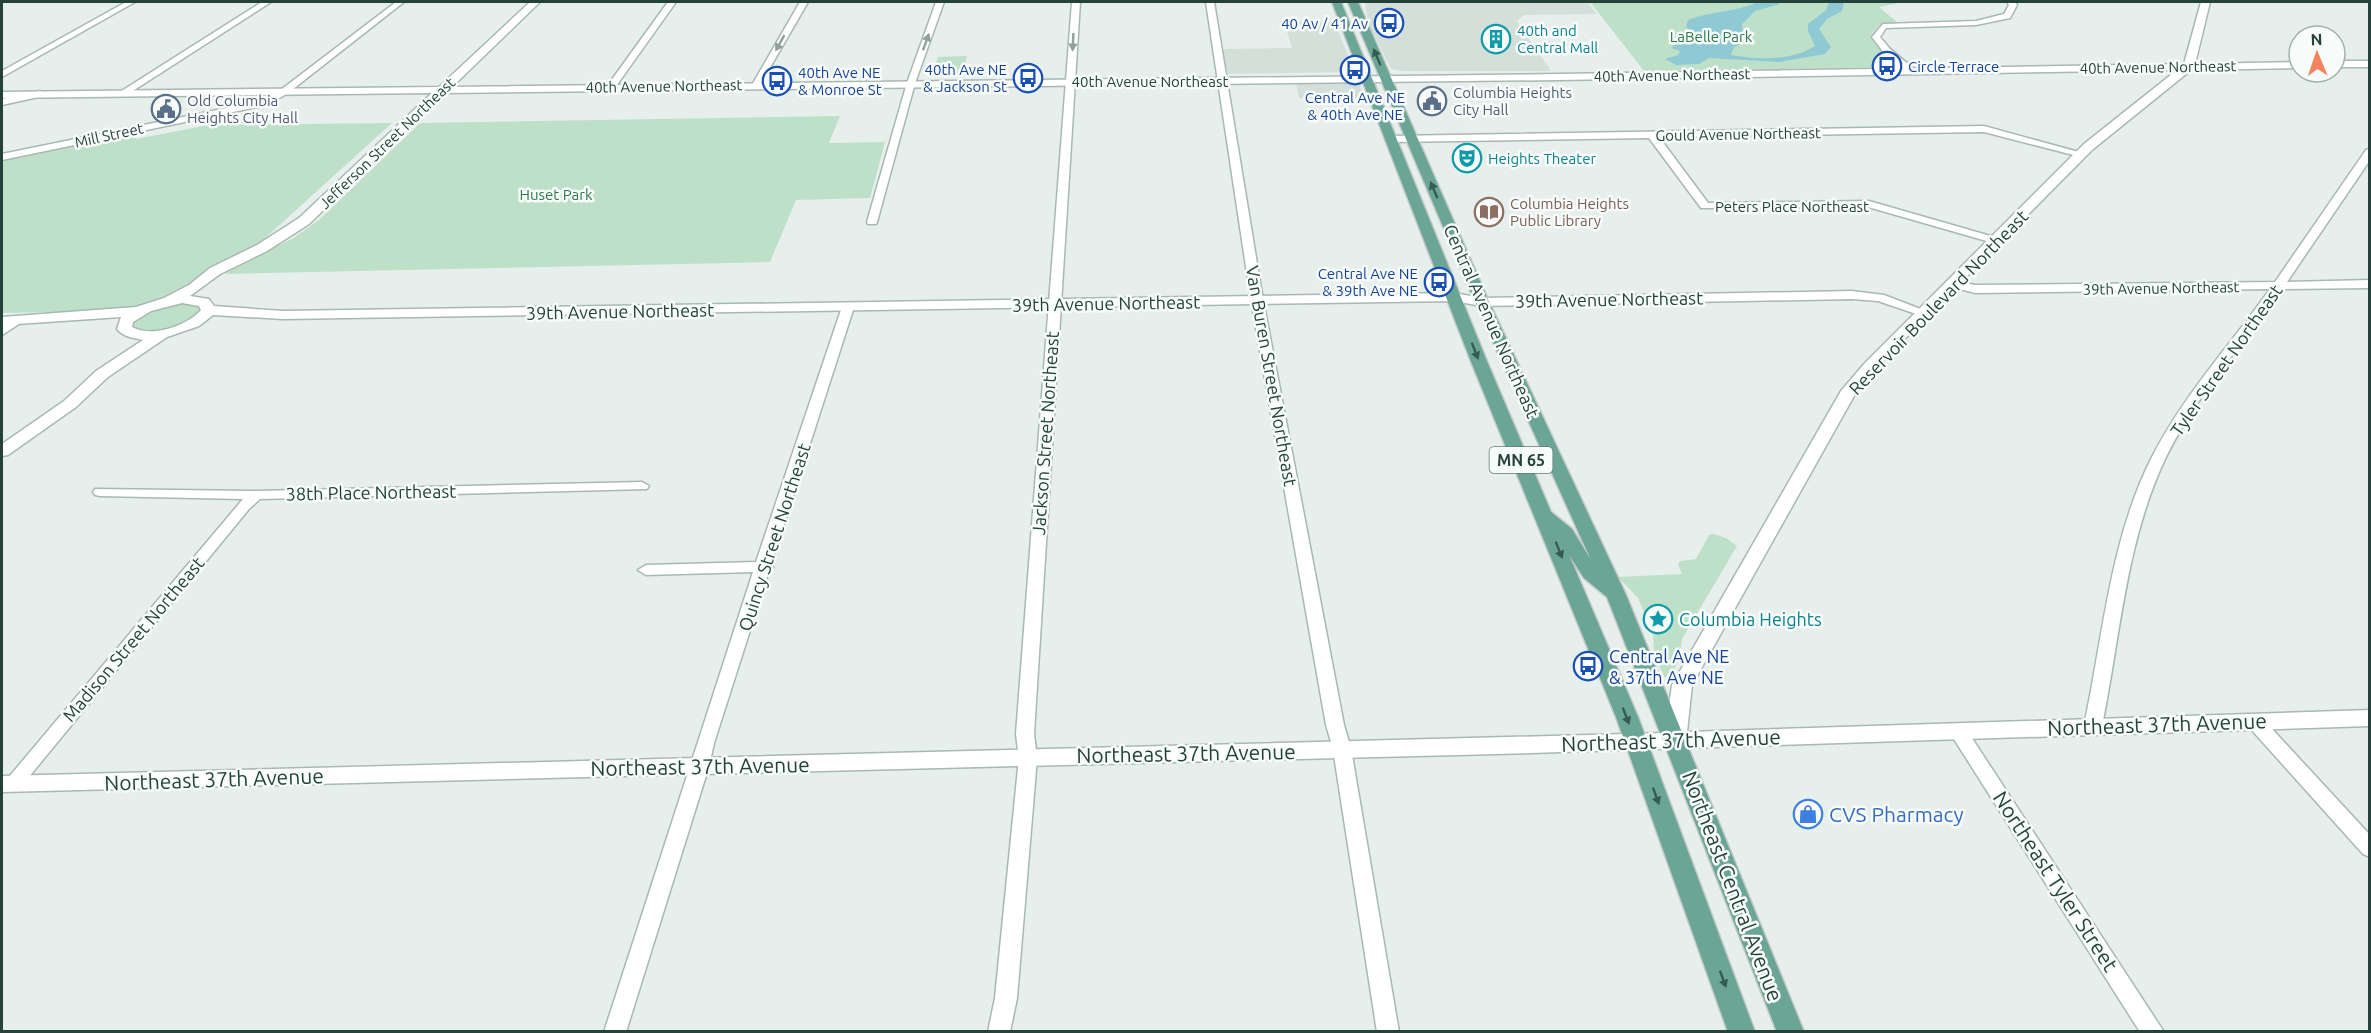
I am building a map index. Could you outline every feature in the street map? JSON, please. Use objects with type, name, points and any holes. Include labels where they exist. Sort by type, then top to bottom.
[{"type":"main road","name":"Central Avenue Northeast","points":[[1336,2],[1636,741]]},
{"type":"main road","name":"Central Avenue Northeast","points":[[1353,2],[1482,302],[1616,595],[1675,740]]},
{"type":"main road","points":[[1520,457],[1539,477],[1561,514],[1582,521]]},
{"type":"main road","points":[[1544,515],[1566,530],[1585,565],[1597,581],[1616,595]]},
{"type":"main road","name":"Northeast Central Avenue","points":[[1675,740],[1791,1032]]},
{"type":"main road","name":"MN 65","points":[[1636,741],[1742,1032]]},
{"type":"street","points":[[2,74],[131,2]]},
{"type":"street","points":[[125,92],[267,2]]},
{"type":"street","name":"Mill Street","points":[[2,157],[264,103],[285,91],[400,2]]},
{"type":"street","name":"Jefferson Street Northeast","points":[[169,301],[225,267],[262,248],[304,221],[535,2]]},
{"type":"street","points":[[611,87],[672,2]]},
{"type":"street","points":[[756,85],[804,2]]},
{"type":"street","points":[[872,222],[911,84],[940,2]]},
{"type":"street","name":"Jackson Street Northeast","points":[[999,1032],[1006,998],[1028,758],[1025,734],[1053,304],[1076,2]]},
{"type":"street","name":"Van Buren Street Northeast","points":[[1210,2],[1257,300],[1335,725],[1342,749],[1388,1032]]},
{"type":"street","points":[[1911,71],[1887,51],[1876,37],[1883,26],[1976,23],[2007,16],[2013,5],[2011,2]]},
{"type":"street","points":[[2189,66],[2206,2]]},
{"type":"street","points":[[2347,64],[2370,63]]},
{"type":"street","name":"40th Avenue Northeast","points":[[2,94],[1223,81],[2287,65]]},
{"type":"street","name":"Reservoir Boulevard Northeast","points":[[1675,740],[1682,685],[1787,504],[1847,394],[1869,368],[2081,154],[2189,66]]},
{"type":"street","points":[[2,102],[40,94]]},
{"type":"street","name":"Gould Avenue Northeast","points":[[1392,139],[1984,129],[2081,154]]},
{"type":"street","name":"Peters Place Northeast","points":[[1653,136],[1705,206],[1869,204],[1997,241]]},
{"type":"street","name":"Tyler Street Northeast","points":[[2092,726],[2110,624],[2128,544],[2151,474],[2183,417],[2325,222],[2370,152]]},
{"type":"street","name":"Jefferson Street Northeast","points":[[206,306],[205,292],[225,267]]},
{"type":"street","name":"39th Avenue Northeast","points":[[1952,284],[1975,290],[2370,284]]},
{"type":"street","name":"39th Avenue Northeast","points":[[193,324],[284,315],[1454,297],[1482,302],[1852,295],[1880,298],[1925,313]]},
{"type":"street","name":"39th Avenue Northeast","points":[[169,301],[189,299],[206,306],[284,315]]},
{"type":"street","points":[[2,331],[8,321],[139,311],[169,301]]},
{"type":"street","points":[[102,374],[164,333],[193,324],[201,319],[206,306]]},
{"type":"street","name":"Quincy Street Northeast","points":[[615,1032],[700,766],[705,743],[765,567],[848,307]]},
{"type":"street","points":[[2,451],[70,404],[102,374],[123,349],[128,329],[139,311]]},
{"type":"street","points":[[36,319],[99,321],[128,329],[164,333]]},
{"type":"street","name":"38th Place Northeast","points":[[100,492],[256,495],[642,486]]},
{"type":"street","name":"Madison Street Northeast","points":[[7,784],[244,506],[256,495]]},
{"type":"street","points":[[646,570],[765,567]]},
{"type":"street","name":"Northeast 37th Avenue","points":[[7,784],[1675,740],[2370,718]]},
{"type":"street","points":[[2255,722],[2370,849]]},
{"type":"street","name":"Northeast Tyler Street","points":[[1958,731],[2153,1032]]},
{"type":"shaded area","points":[[1365,2],[1587,2],[1597,14],[1524,15],[1517,21],[1551,71],[1404,71],[1391,69],[1368,22]]},
{"type":"shaded area","points":[[1334,21],[1355,72],[1228,74],[1222,49],[1292,48],[1284,22]]},
{"type":"shaded area","points":[[1359,83],[1365,98],[1299,98],[1296,84]]},
{"type":"green space","name":"LaBelle Park","points":[[1904,2],[1879,7],[1898,23],[1880,25],[1870,36],[1901,67],[1644,71],[1591,3]]},
{"type":"green space","points":[[967,56],[964,73],[932,74],[938,57]]},
{"type":"green space","name":"Huset Park","points":[[840,116],[829,143],[885,142],[870,198],[796,200],[770,262],[225,274],[242,262],[292,239],[319,220],[420,123]]},
{"type":"green space","points":[[392,123],[263,240],[212,269],[186,289],[165,300],[117,310],[58,314],[53,312],[2,313],[2,160],[130,134],[134,134],[136,139],[209,125]]},
{"type":"green space","points":[[183,302],[199,305],[202,308],[198,317],[175,327],[151,331],[134,329],[132,325],[147,311]]},
{"type":"green space","points":[[1714,534],[1726,538],[1737,546],[1682,639],[1680,658],[1671,675],[1665,678],[1654,654],[1653,633],[1638,598],[1618,577],[1682,574],[1678,564],[1680,561],[1696,559],[1709,535]]},
{"type":"water","points":[[1758,2],[1779,2],[1780,4],[1755,11],[1742,24],[1743,34],[1753,39],[1734,47],[1731,55],[1774,58],[1806,51],[1815,46],[1808,31],[1808,24],[1826,10],[1829,2],[1844,2],[1842,11],[1827,19],[1819,29],[1831,47],[1825,54],[1779,62],[1709,58],[1699,64],[1676,65],[1665,59],[1678,55],[1680,51],[1671,48],[1685,42],[1683,38],[1677,36],[1692,32],[1686,27],[1688,20]]},
{"type":"place","name":"40 Av / 41 Av","points":[[1389,23]]},
{"type":"place","name":"40th and Central Mall","points":[[1496,39]]},
{"type":"place","name":"Circle Terrace","points":[[1887,66]]},
{"type":"place","name":"Central Ave NE & 40th Ave NE","points":[[1355,70]]},
{"type":"place","name":"40th Ave NE & Jackson St","points":[[1028,78]]},
{"type":"place","name":"40th Ave NE & Monroe St","points":[[777,81]]},
{"type":"place","name":"Columbia Heights City Hall","points":[[1432,101]]},
{"type":"place","name":"Old Columbia Heights City Hall","points":[[166,109]]},
{"type":"place","name":"Heights Theater","points":[[1467,158]]},
{"type":"place","name":"Columbia Heights Public Library","points":[[1489,212]]},
{"type":"place","name":"Central Ave NE & 39th Ave NE","points":[[1439,282]]},
{"type":"place","name":"Columbia Heights","points":[[1658,619]]},
{"type":"place","name":"Central Ave NE & 37th Ave NE","points":[[1588,666]]},
{"type":"place","name":"CVS Pharmacy","points":[[1808,814]]}]
